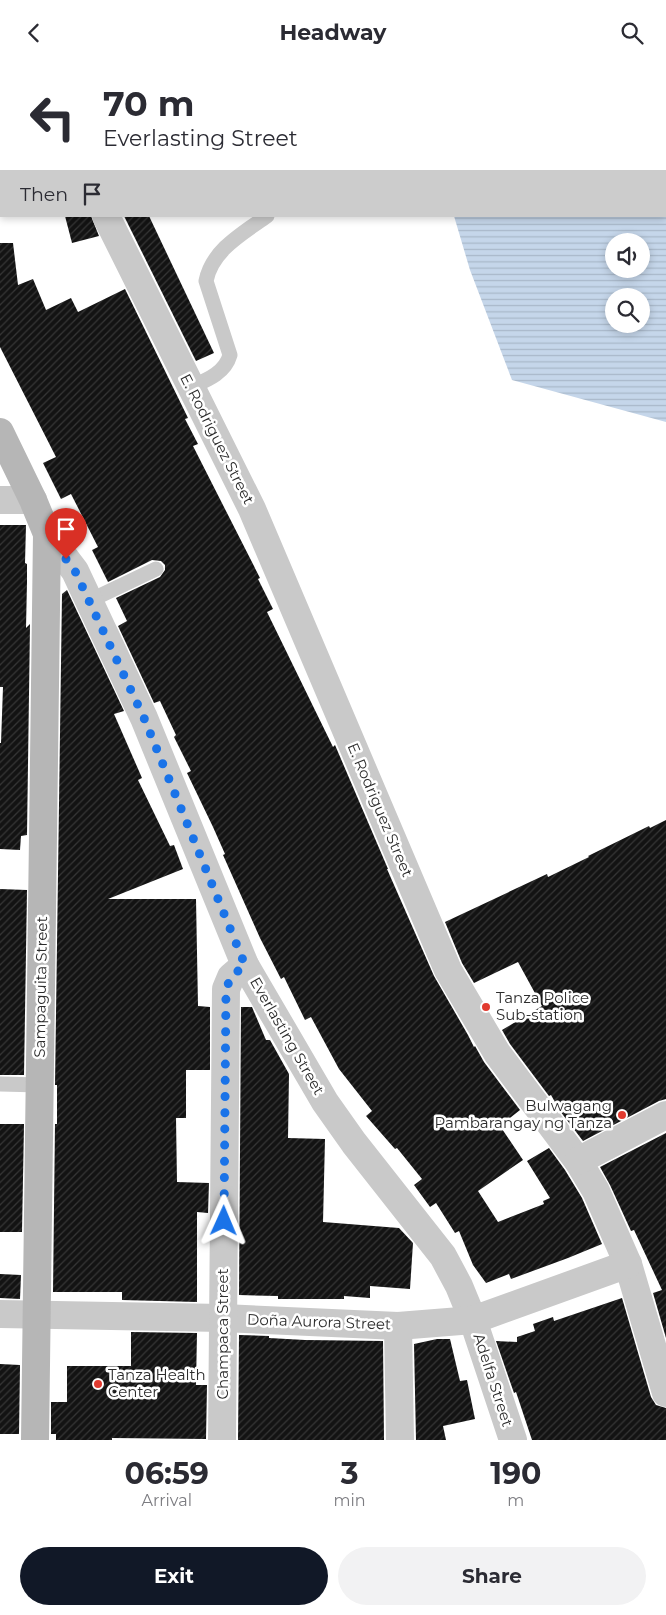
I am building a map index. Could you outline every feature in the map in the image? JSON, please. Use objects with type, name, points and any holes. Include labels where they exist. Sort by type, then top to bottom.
[{"type":"street","name":"E. Rodriguez Street","points":[[106,217],[252,509],[448,970],[497,1053],[578,1161],[596,1191],[628,1264],[666,1393]]},
{"type":"street","name":"Everlasting Street","points":[[0,432],[33,500],[47,534],[75,571],[144,718],[245,965],[338,1122],[443,1256],[459,1285],[473,1320]]},
{"type":"street","points":[[0,500],[33,500]]},
{"type":"street","name":"Sampaguita Street","points":[[35,1440],[47,534]]},
{"type":"street","name":"Champaca Street","points":[[222,1440],[226,989],[231,977],[245,965]]},
{"type":"street","points":[[578,1161],[666,1115]]},
{"type":"street","name":"Doña Aurora Street","points":[[0,1314],[223,1318],[398,1326],[473,1320],[628,1264]]},
{"type":"street","name":"Adelfa Street","points":[[473,1320],[513,1440]]},
{"type":"street","points":[[398,1326],[400,1440]]},
{"type":"lane","points":[[191,387],[220,371],[228,363],[230,355],[206,281],[208,271],[230,243],[266,217]]},
{"type":"lane","points":[[89,601],[156,569]]},
{"type":"lane","points":[[0,1084],[40,1085]]},
{"type":"water","points":[[454,217],[666,217],[666,422],[512,380],[470,270]]},
{"type":"building","points":[[65,217],[91,217],[99,236],[72,243]]},
{"type":"building","points":[[124,217],[149,217],[214,353],[196,361]]},
{"type":"building","points":[[0,243],[13,243],[18,285],[33,279],[46,310],[71,298],[78,312],[125,289],[188,418],[185,419],[198,444],[193,446],[260,578],[258,579],[273,609],[267,612],[333,747],[335,745],[434,976],[474,1047],[520,1110],[500,1126],[523,1160],[478,1191],[498,1222],[544,1204],[543,1201],[550,1198],[527,1161],[549,1148],[582,1198],[602,1244],[511,1279],[509,1274],[486,1283],[473,1265],[459,1231],[455,1233],[436,1203],[430,1207],[414,1185],[422,1179],[397,1148],[395,1149],[366,1116],[372,1111],[339,1069],[311,1017],[305,1020],[284,977],[281,979],[260,938],[223,855],[225,854],[187,773],[191,771],[174,737],[176,735],[160,701],[154,703],[118,626],[127,621],[116,598],[160,577],[165,570],[165,565],[161,561],[152,560],[108,582],[92,550],[98,547],[71,494],[61,499],[43,463],[56,457],[0,347]]},
{"type":"building","points":[[0,525],[26,525],[26,628],[30,624],[27,835],[21,836],[20,850],[0,849],[0,743],[3,687],[0,687]]},
{"type":"building","points":[[67,590],[124,711],[114,714],[142,778],[138,780],[170,846],[174,845],[183,869],[108,899],[196,899],[198,1006],[210,1007],[210,1070],[186,1070],[186,1118],[176,1118],[177,1182],[209,1183],[208,1213],[197,1212],[197,1302],[122,1300],[122,1292],[53,1292],[55,1124],[57,1124],[57,1085],[55,1085],[62,594]]},
{"type":"building","points":[[666,820],[666,1099],[583,1141],[560,1111],[551,1095],[549,1096],[510,1044],[502,1030],[542,1006],[518,962],[474,983],[462,963],[445,922],[547,874],[548,877],[649,826],[650,828]]},
{"type":"building","points":[[0,889],[27,890],[24,1075],[0,1075]]},
{"type":"building","points":[[241,1007],[252,1007],[266,1040],[270,1040],[289,1074],[288,1138],[325,1139],[323,1222],[399,1228],[413,1243],[410,1289],[370,1286],[370,1298],[344,1296],[344,1299],[278,1299],[278,1296],[239,1295]]},
{"type":"building","points":[[0,1124],[24,1124],[22,1232],[0,1232]]},
{"type":"building","points":[[666,1133],[666,1338],[653,1293],[662,1290],[634,1230],[631,1231],[600,1167]]},
{"type":"building","points":[[0,1274],[21,1275],[20,1299],[0,1298]]},
{"type":"building","points":[[622,1298],[651,1397],[656,1405],[666,1408],[666,1440],[532,1440],[496,1341],[517,1342],[517,1337],[535,1331],[533,1324],[553,1317],[554,1321]]},
{"type":"building","points":[[131,1332],[197,1333],[196,1385],[207,1385],[206,1439],[112,1438],[112,1440],[56,1440],[56,1434],[51,1434],[51,1402],[67,1402],[67,1366],[131,1366]]},
{"type":"building","points":[[239,1335],[305,1340],[383,1341],[384,1440],[238,1440]]},
{"type":"building","points":[[437,1339],[450,1339],[460,1381],[467,1380],[475,1419],[443,1426],[446,1440],[416,1440],[414,1344]]},
{"type":"building","points":[[0,1364],[20,1365],[19,1434],[0,1434]]},
{"type":"place","name":"Tanza Police Sub-station","points":[[486,1007]]},
{"type":"place","name":"Bulwagang Pambarangay ng Tanza","points":[[622,1115]]},
{"type":"place","name":"Tanza Health Center","points":[[98,1384]]},
{"type":"route","points":[[66,559],[75,571],[144,718],[245,965],[231,977],[226,989],[224,1221]]}]
